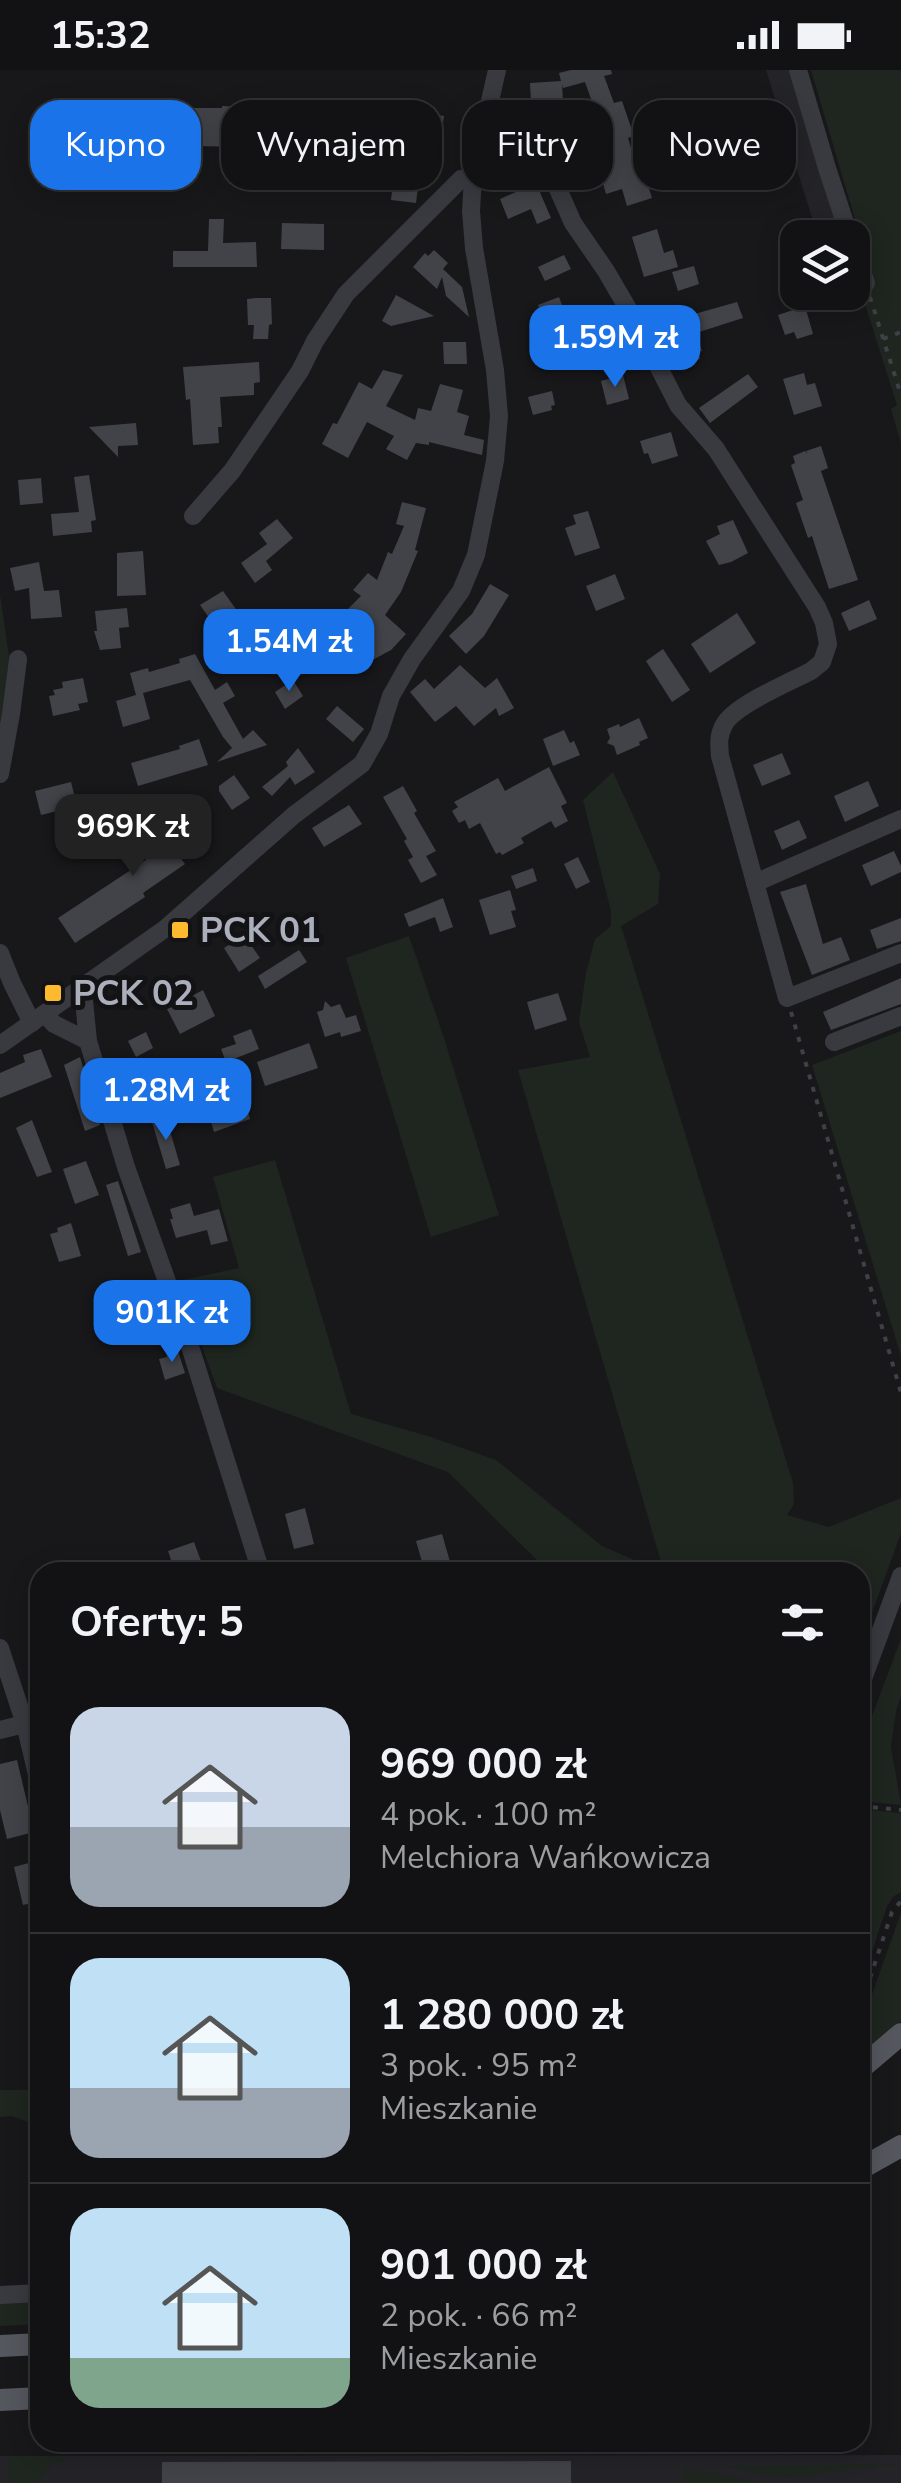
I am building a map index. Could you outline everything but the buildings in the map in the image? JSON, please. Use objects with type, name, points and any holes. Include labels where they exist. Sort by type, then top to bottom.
[{"type":"main road","points":[[870,2060],[901,2034]]},
{"type":"main road","points":[[870,2164],[894,2150]]},
{"type":"main road","points":[[0,2346],[30,2344]]},
{"type":"main road","points":[[0,2400],[30,2398]]},
{"type":"street","points":[[490,100],[497,70]]},
{"type":"street","points":[[798,70],[846,220]]},
{"type":"street","points":[[193,516],[232,471],[346,294],[462,178]]},
{"type":"street","points":[[0,1045],[166,928],[294,815],[362,764],[412,659],[461,590],[476,555],[495,462],[499,416],[474,248],[473,190]]},
{"type":"street","points":[[558,190],[573,223],[634,319],[678,405],[716,448],[824,622],[828,644],[822,662],[734,712],[720,734],[720,756],[787,998],[901,953]]},
{"type":"street","points":[[0,774],[18,658]]},
{"type":"street","points":[[755,883],[901,819]]},
{"type":"street","points":[[0,953],[12,984],[39,1019],[88,1041]]},
{"type":"street","points":[[78,991],[84,1002],[88,1041],[126,1167],[188,1340],[258,1562]]},
{"type":"street","points":[[834,1042],[901,1016]]},
{"type":"street","points":[[870,1660],[901,1576]]},
{"type":"street","points":[[0,1648],[30,1717]]},
{"type":"street","points":[[0,1730],[30,1722]]},
{"type":"street","points":[[0,2295],[30,2294]]},
{"type":"path","points":[[870,296],[901,395]]},
{"type":"path","points":[[883,339],[901,332]]},
{"type":"path","points":[[787,998],[901,1393]]},
{"type":"path","points":[[870,1807],[901,1810]]},
{"type":"path","points":[[870,1980],[892,1912],[901,1901]]},
{"type":"shaded area","points":[[766,70],[790,70],[835,220],[813,220],[796,166],[796,100],[775,100]]},
{"type":"shaded area","points":[[811,70],[901,70],[901,443],[891,409],[897,405],[867,310],[870,310],[873,280],[870,220],[855,220]]},
{"type":"shaded area","points":[[0,595],[9,656],[0,742]]},
{"type":"shaded area","points":[[613,772],[660,874],[658,904],[621,926],[793,1483],[794,1504],[787,1515],[829,1527],[901,1498],[901,1533],[870,1618],[870,1562],[661,1562],[518,1070],[590,1057],[579,1022],[586,973],[595,939],[611,926],[611,911],[583,800]]},
{"type":"shaded area","points":[[409,936],[499,1215],[431,1237],[346,958]]},
{"type":"shaded area","points":[[901,1031],[901,1356],[812,1065]]},
{"type":"shaded area","points":[[275,1160],[351,1414],[496,1460],[602,1546],[639,1562],[539,1562],[448,1472],[217,1388],[178,1281],[239,1268],[213,1177]]},
{"type":"shaded area","points":[[901,1639],[901,1696],[891,1747],[901,1805],[870,1802],[870,1721]]},
{"type":"shaded area","points":[[870,1810],[901,1813],[901,1892],[887,1906],[870,1957]]},
{"type":"shaded area","points":[[901,1913],[901,2021],[870,2046],[870,2000]]},
{"type":"shaded area","points":[[0,2090],[30,2090],[30,2123],[0,2117]]},
{"type":"shaded area","points":[[30,2302],[30,2324],[0,2326],[0,2303]]},
{"type":"shaded area","points":[[901,2455],[901,2483],[0,2483],[0,2456]]},
{"type":"shaded area","points":[[9,2456],[74,2457],[54,2462],[39,2483],[8,2483]]},
{"type":"shaded area","points":[[901,2464],[790,2477],[723,2466]]},
{"type":"shaded area","points":[[683,2468],[765,2483],[683,2483]]},
{"type":"place","name":"PCK 01","points":[[180,930]]},
{"type":"place","name":"PCK 02","points":[[53,993]]}]
